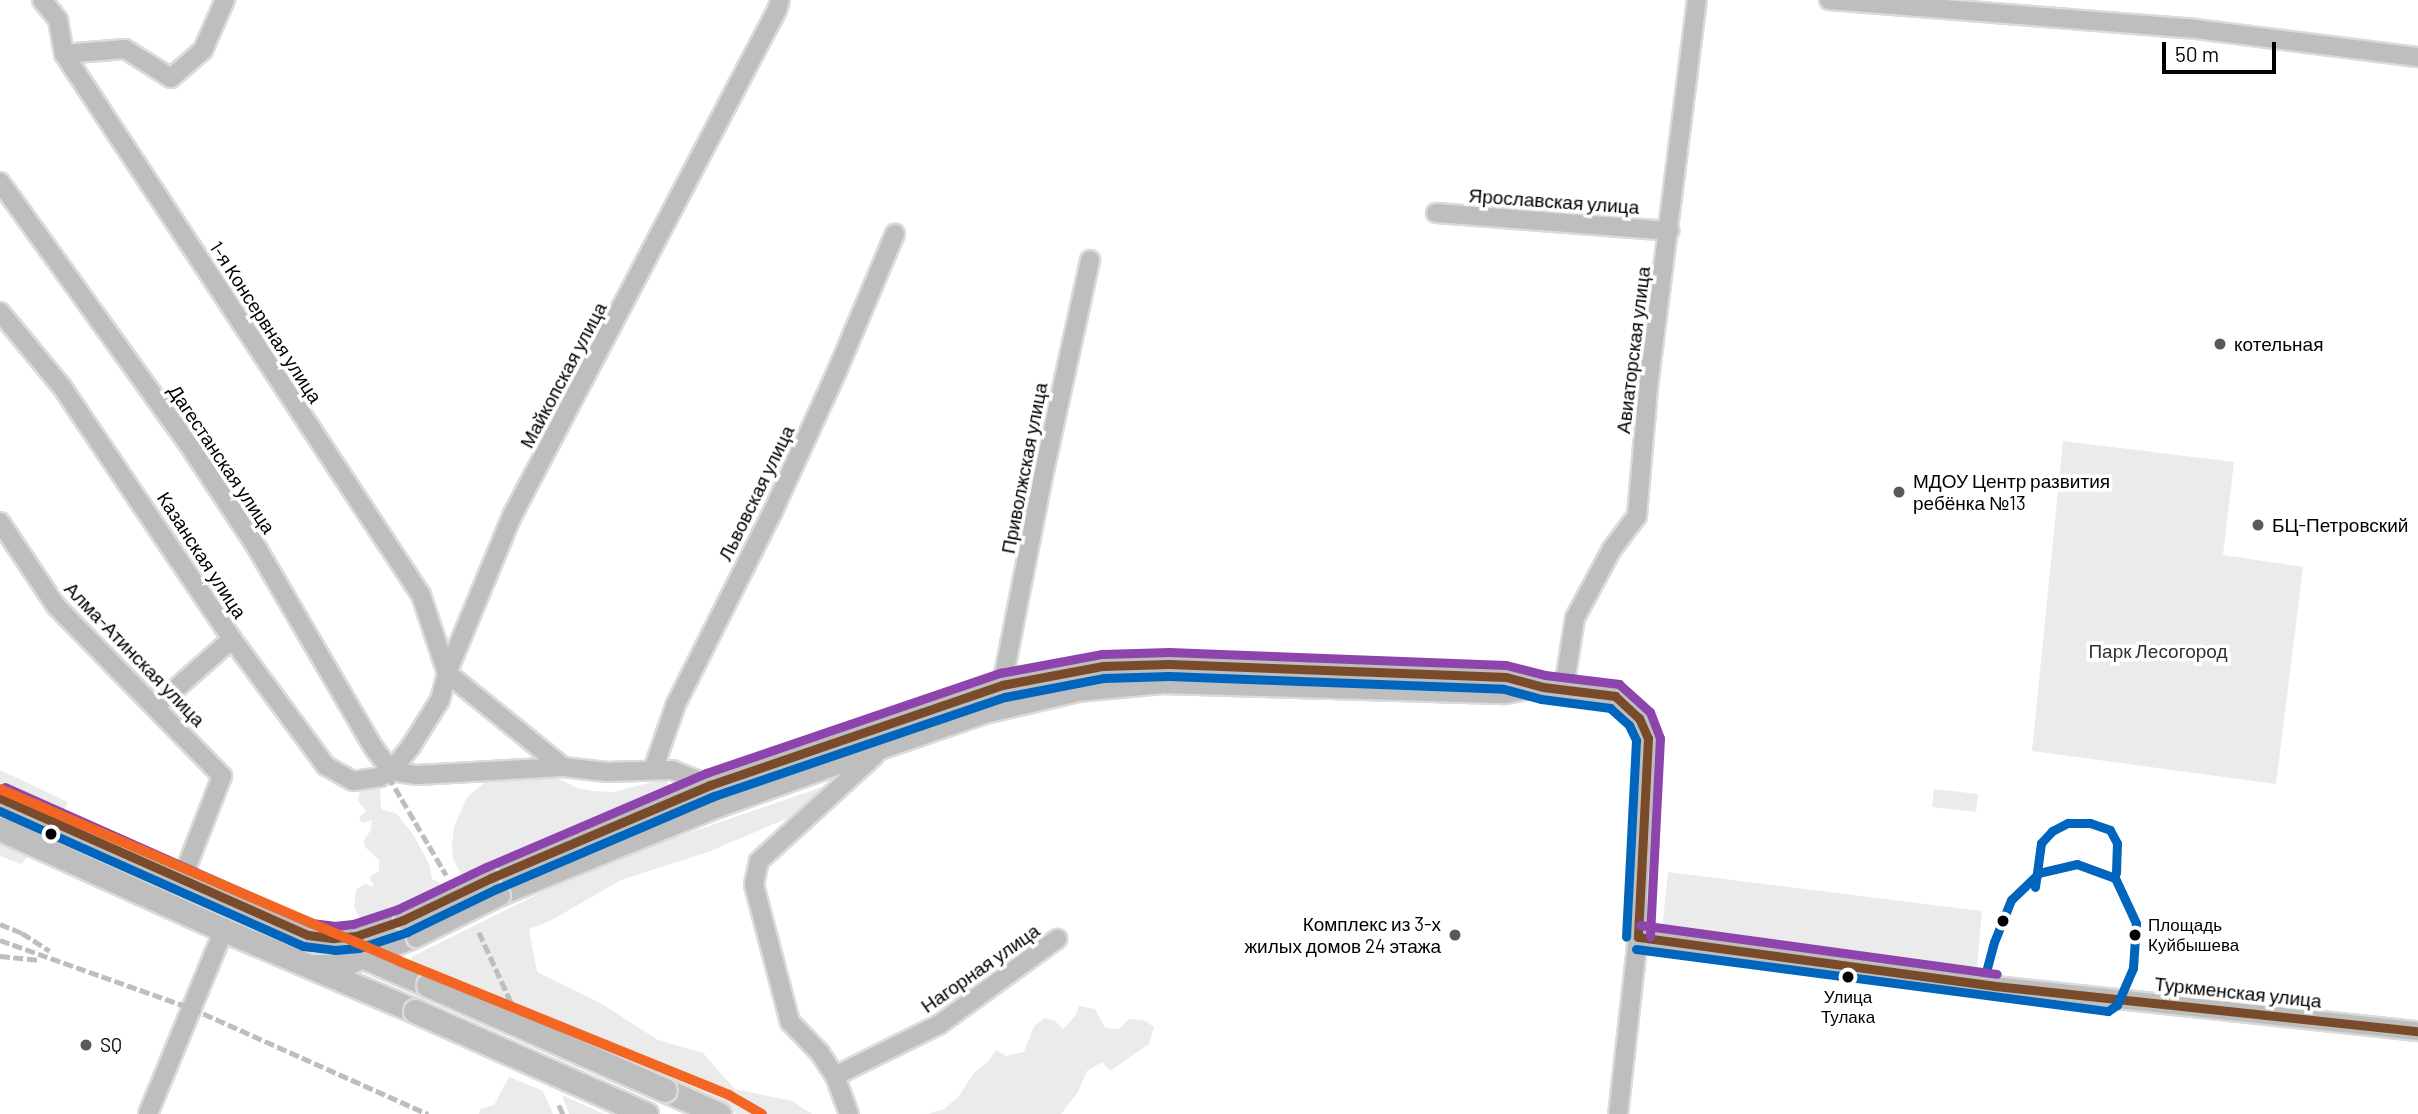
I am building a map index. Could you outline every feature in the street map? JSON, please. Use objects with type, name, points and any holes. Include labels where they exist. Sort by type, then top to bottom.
[{"type":"main road","points":[[0,798],[308,935],[353,959],[429,985],[719,1114]]},
{"type":"main road","points":[[0,829],[304,963],[353,959],[415,1011],[646,1114]]},
{"type":"street","name":"1-я Консервная улица","points":[[42,0],[58,20],[64,54],[421,596],[447,673]]},
{"type":"street","points":[[64,54],[125,49],[171,78],[203,50],[225,0]]},
{"type":"street","name":"Майкопская улица","points":[[391,771],[440,700],[447,673],[512,516],[771,21],[779,0]]},
{"type":"street","name":"Авиаторская улица","points":[[1564,688],[1574,618],[1612,549],[1637,516],[1648,387],[1697,0]]},
{"type":"street","points":[[1829,0],[2188,28],[2418,57]]},
{"type":"street","name":"Дагестанская улица","points":[[0,182],[86,299],[239,520],[391,771]]},
{"type":"street","name":"Ярославская улица","points":[[1436,213],[1669,231]]},
{"type":"street","name":"Львовская улица","points":[[653,770],[676,705],[773,511],[837,371],[895,234]]},
{"type":"street","name":"Приволжская улица","points":[[1002,685],[1042,476],[1090,260]]},
{"type":"street","name":"Казанская улица","points":[[0,312],[62,387],[232,639],[326,766],[353,781],[380,777],[391,771]]},
{"type":"street","name":"Алма-Атинская улица","points":[[0,522],[56,606],[222,776],[182,879]]},
{"type":"street","points":[[156,706],[232,639]]},
{"type":"street","points":[[353,959],[403,920],[491,878],[710,785],[1002,685],[1102,666],[1169,664],[1506,677],[1543,687],[1615,696],[1639,718],[1648,738],[1638,937],[1618,1114]]},
{"type":"street","points":[[447,673],[564,767]]},
{"type":"street","points":[[353,959],[410,941],[501,896],[718,808],[985,715],[1078,692],[1163,684],[1506,694],[1543,687]]},
{"type":"street","points":[[849,1114],[835,1076],[820,1053],[790,1022],[754,885],[759,861],[880,750]]},
{"type":"street","points":[[391,771],[417,775],[564,767],[607,772],[672,770],[710,785],[718,808]]},
{"type":"street","points":[[148,1114],[224,930]]},
{"type":"street","name":"Туркменская улица","points":[[1638,937],[1995,986],[2418,1031]]},
{"type":"street","name":"Нагорная улица","points":[[835,1076],[940,1024],[1057,939]]},
{"type":"street","points":[[401,974],[396,957],[410,941]]},
{"type":"green space","name":"Парк Лесогород","points":[[2063,441],[2234,462],[2223,555],[2303,567],[2276,784],[2032,751]]},
{"type":"green space","points":[[0,770],[68,802],[59,822],[0,795]]},
{"type":"green space","points":[[550,774],[577,788],[593,791],[613,792],[664,779],[672,787],[670,792],[463,879],[453,858],[452,845],[454,827],[467,797],[489,779]]},
{"type":"green space","points":[[376,781],[380,788],[381,809],[397,814],[414,836],[429,864],[432,879],[446,886],[392,913],[362,922],[354,908],[356,890],[365,884],[374,887],[369,877],[379,871],[379,860],[365,847],[364,840],[371,830],[372,820],[362,823],[359,817],[366,811],[358,801],[361,785]]},
{"type":"green space","points":[[828,785],[814,807],[708,852],[621,880],[550,921],[529,929],[537,972],[602,1004],[658,1040],[703,1053],[735,1089],[792,1101],[812,1114],[736,1114],[417,970],[409,962],[413,956],[538,894],[654,845]]},
{"type":"green space","points":[[1934,789],[1978,794],[1976,812],[1932,807]]},
{"type":"green space","points":[[0,837],[28,848],[28,856],[21,864],[0,856]]},
{"type":"green space","points":[[1668,872],[1982,911],[1977,967],[1662,930]]},
{"type":"green space","points":[[1079,1006],[1095,1009],[1105,1028],[1119,1029],[1129,1019],[1144,1020],[1154,1027],[1149,1044],[1110,1071],[1102,1062],[1087,1071],[1078,1092],[1061,1114],[927,1114],[944,1109],[958,1097],[974,1073],[988,1062],[996,1050],[1006,1056],[1024,1052],[1034,1026],[1045,1018],[1054,1020],[1063,1029],[1075,1016]]},
{"type":"green space","points":[[509,1077],[543,1091],[553,1114],[479,1114],[481,1109],[494,1105]]},
{"type":"green space","points":[[562,1095],[604,1114],[569,1114]]},
{"type":"railway","points":[[0,174],[204,462],[446,875]]},
{"type":"railway","points":[[0,924],[22,933],[50,951]]},
{"type":"railway","points":[[479,932],[512,1004]]},
{"type":"railway","points":[[0,940],[191,1008],[428,1114]]},
{"type":"railway","points":[[0,956],[40,960]]},
{"type":"railway","points":[[559,1105],[563,1114]]},
{"type":"transit line","points":[[5,787],[311,923],[334,926],[353,924],[398,909],[486,867],[706,773],[1000,673],[1102,654],[1169,652],[1506,665],[1545,675],[1619,684],[1650,712],[1660,738],[1650,937]]},
{"type":"transit line","points":[[0,798],[308,935],[334,938],[356,936],[403,920],[491,878],[710,785],[1002,685],[1103,666],[1169,664],[1506,677],[1543,687],[1615,696],[1639,718],[1648,738],[1638,937]]},
{"type":"transit line","points":[[0,811],[303,946],[335,950],[359,948],[407,932],[496,889],[714,796],[1005,697],[1104,678],[1169,676],[1504,689],[1541,699],[1610,708],[1629,725],[1636,740],[1626,937]]},
{"type":"transit line","points":[[0,789],[399,961],[729,1095],[762,1114]]},
{"type":"transit line","points":[[2035,887],[2041,843],[2052,831],[2068,823],[2090,823],[2110,830],[2117,843],[2116,873]]},
{"type":"transit line","points":[[1636,949],[2108,1011],[2117,1005],[2133,968],[2136,923],[2115,878],[2077,864],[2039,873],[2011,900],[1994,942],[1986,972]]},
{"type":"transit line","points":[[1640,925],[1997,974]]},
{"type":"transit line","points":[[1638,937],[1995,986],[2418,1031]]},
{"type":"place","name":"котельная","points":[[2220,344]]},
{"type":"place","name":"МДОУ Центр развития ребёнка №13","points":[[1899,492]]},
{"type":"place","name":"БЦ-Петровский","points":[[2258,525]]},
{"type":"place","name":"Комплекс из 3-х жилых домов 24 этажа","points":[[1455,935]]},
{"type":"place","name":"Площадь Куйбышева","points":[[2135,935]]},
{"type":"place","name":"Улица Тулака","points":[[1848,977]]},
{"type":"place","name":"SQ","points":[[86,1045]]}]
